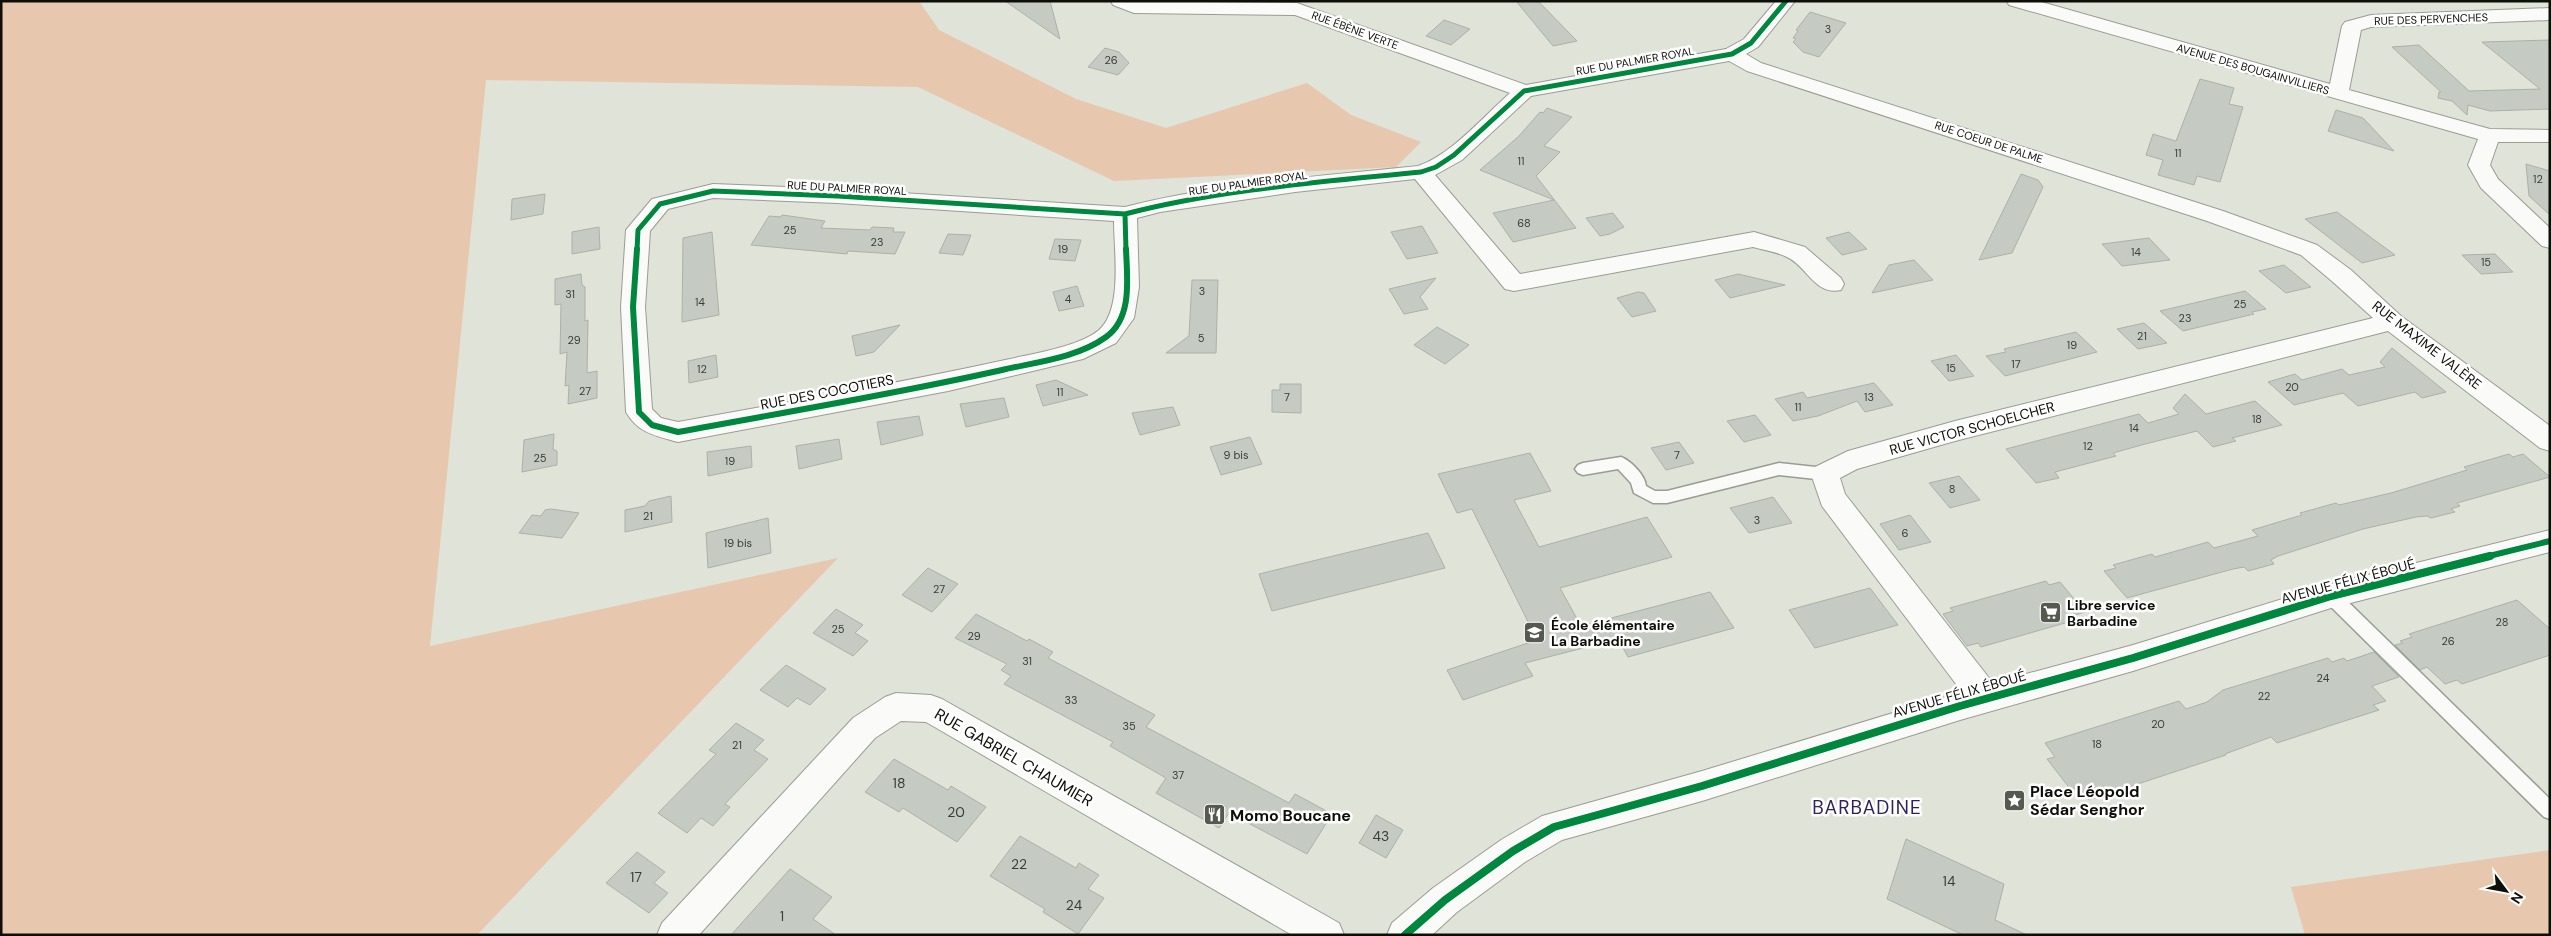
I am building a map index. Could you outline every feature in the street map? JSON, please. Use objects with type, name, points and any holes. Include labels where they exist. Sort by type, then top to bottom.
[{"type":"street","name":"RUE ÉBÈNE VERTE","points":[[1120,1],[1134,7],[1300,5],[1524,91]]},
{"type":"street","name":"RUE DU PALMIER ROYAL","points":[[660,204],[713,191],[837,196],[1100,214],[1125,214],[1160,205],[1295,185],[1421,172],[1454,155],[1524,91],[1732,54],[1750,43],[1786,1]]},
{"type":"street","name":"AVENUE DES BOUGAINVILLIERS","points":[[2016,1],[2338,94],[2490,135],[2550,136]]},
{"type":"street","name":"RUE DES PERVENCHES","points":[[2338,94],[2352,26],[2371,21],[2550,14]]},
{"type":"street","name":"RUE COEUR DE PALME","points":[[1732,54],[1754,67],[2249,227]]},
{"type":"street","points":[[2490,135],[2479,165],[2488,183],[2550,241]]},
{"type":"street","points":[[1421,172],[1514,283],[1754,239],[1797,252],[1832,284]]},
{"type":"street","name":"RUE DES COCOTIERS","points":[[660,204],[638,230],[633,307],[639,412],[652,425],[678,432],[948,382],[1074,353],[1107,337],[1122,318],[1127,288],[1125,214]]},
{"type":"street","name":"RUE MAXIME VALÈRE","points":[[2249,227],[2309,250],[2342,276],[2392,322],[2473,381],[2550,441]]},
{"type":"street","name":"RUE VICTOR SCHOELCHER","points":[[1825,474],[1848,461],[1955,431],[2392,322]]},
{"type":"street","points":[[1825,474],[1832,498],[1986,699]]},
{"type":"street","name":"AVENUE FÉLIX ÉBOUÉ","points":[[1405,935],[1445,900],[1498,862],[1554,827],[1702,786],[1986,699],[2133,658],[2331,596],[2550,541]]},
{"type":"street","name":"RUE GABRIEL CHAUMIER","points":[[674,935],[864,728],[896,707],[931,709],[1326,935]]},
{"type":"lane","points":[[1583,469],[1621,463],[1638,481],[1639,489],[1653,497],[1678,496],[1779,469],[1825,474]]},
{"type":"lane","points":[[2331,596],[2550,811]]},
{"type":"shaded area","points":[[1,1],[919,1],[939,30],[1076,99],[1166,128],[1307,83],[1351,115],[1421,142],[1396,167],[1114,181],[918,87],[486,80],[430,646],[838,558],[477,935],[1,935]]},
{"type":"shaded area","points":[[2550,850],[2550,935],[2305,935],[2291,887]]},
{"type":"building","points":[[1005,1],[1050,1],[1060,39]]},
{"type":"building","points":[[1516,1],[1538,1],[1577,41],[1553,46]]},
{"type":"building","points":[[1810,12],[1846,23],[1819,57],[1803,52],[1793,42],[1796,39],[1793,38],[1798,31],[1796,30]]},
{"type":"building","points":[[1444,20],[1470,29],[1451,45],[1426,36]]},
{"type":"building","points":[[2550,40],[2550,109],[2490,111],[2468,105],[2467,115],[2452,101],[2438,98],[2439,92],[2441,92],[2392,47],[2419,45],[2469,91],[2540,89],[2482,42]]},
{"type":"building","points":[[1105,48],[1119,52],[1129,63],[1118,75],[1088,67]]},
{"type":"building","points":[[2200,79],[2234,88],[2229,104],[2243,107],[2220,182],[2197,176],[2194,185],[2158,175],[2163,160],[2146,155],[2153,134],[2176,141]]},
{"type":"building","points":[[1547,108],[1572,117],[1544,146],[1560,152],[1536,176],[1576,228],[1513,242],[1493,213],[1554,200],[1480,170],[1519,136],[1540,112],[1543,113]]},
{"type":"building","points":[[2336,110],[2363,118],[2394,151],[2328,131]]},
{"type":"building","points":[[2526,164],[2550,171],[2550,215],[2529,196]]},
{"type":"building","points":[[2021,174],[2038,180],[2043,187],[2012,253],[1979,260]]},
{"type":"building","points":[[545,194],[543,214],[511,220],[512,199]]},
{"type":"building","points":[[2337,212],[2395,255],[2362,263],[2305,219]]},
{"type":"building","points":[[1613,213],[1624,227],[1610,234],[1600,236],[1586,218]]},
{"type":"building","points":[[782,215],[825,221],[821,228],[870,230],[872,227],[894,228],[893,232],[905,232],[895,254],[848,251],[847,254],[751,245],[769,216],[781,217]]},
{"type":"building","points":[[1422,226],[1438,253],[1407,259],[1391,232]]},
{"type":"building","points":[[599,227],[600,249],[572,254],[572,232]]},
{"type":"building","points":[[712,232],[719,315],[682,322],[683,238]]},
{"type":"building","points":[[1849,232],[1867,249],[1842,255],[1826,238]]},
{"type":"building","points":[[948,234],[971,235],[963,255],[939,253]]},
{"type":"building","points":[[2149,238],[2170,260],[2122,266],[2102,244]]},
{"type":"building","points":[[1055,239],[1081,240],[1075,261],[1049,259]]},
{"type":"building","points":[[2495,254],[2513,272],[2481,274],[2462,255]]},
{"type":"building","points":[[1914,260],[1933,280],[1872,293],[1889,265]]},
{"type":"building","points":[[2284,265],[2311,287],[2286,293],[2259,271]]},
{"type":"building","points":[[581,274],[582,285],[585,287],[585,321],[588,320],[587,373],[597,371],[597,398],[568,404],[569,385],[565,386],[567,352],[560,354],[561,304],[555,305],[555,279]]},
{"type":"building","points":[[1738,274],[1785,285],[1730,298],[1715,280]]},
{"type":"building","points":[[1436,278],[1420,297],[1428,309],[1404,314],[1389,289]]},
{"type":"building","points":[[1192,280],[1218,280],[1216,353],[1166,353],[1189,336]]},
{"type":"building","points":[[1077,286],[1084,306],[1059,311],[1053,292]]},
{"type":"building","points":[[2245,291],[2266,309],[2252,312],[2254,314],[2183,331],[2160,311]]},
{"type":"building","points":[[1638,292],[1644,293],[1656,311],[1632,317],[1617,298]]},
{"type":"building","points":[[2144,323],[2167,343],[2138,349],[2117,329]]},
{"type":"building","points":[[900,325],[874,352],[856,356],[852,336]]},
{"type":"building","points":[[1437,327],[1469,345],[1445,364],[1414,345]]},
{"type":"building","points":[[2076,332],[2097,352],[2005,376],[1986,356],[2006,352],[2004,349]]},
{"type":"building","points":[[2392,348],[2446,392],[2422,398],[2415,392],[2358,406],[2343,393],[2294,405],[2268,382],[2295,374],[2302,380],[2342,369],[2349,375],[2385,367],[2380,362]]},
{"type":"building","points":[[716,355],[718,377],[689,383],[688,361]]},
{"type":"building","points":[[1956,355],[1974,376],[1949,381],[1931,361]]},
{"type":"building","points":[[1056,380],[1088,395],[1043,406],[1036,385]]},
{"type":"building","points":[[1874,383],[1893,405],[1865,412],[1857,401],[1818,416],[1793,421],[1775,399],[1803,392],[1807,398]]},
{"type":"building","points":[[1280,384],[1301,384],[1301,413],[1272,412],[1272,390],[1280,390]]},
{"type":"building","points":[[2185,394],[2206,414],[2255,401],[2282,425],[2232,438],[2236,441],[2213,447],[2197,431],[2113,453],[2116,456],[2055,472],[2059,478],[2036,483],[2006,449],[2139,414],[2148,423],[2179,414],[2173,408]]},
{"type":"building","points":[[1004,398],[1009,417],[966,427],[960,404]]},
{"type":"building","points":[[1173,407],[1180,425],[1140,435],[1132,413]]},
{"type":"building","points":[[1755,415],[1771,435],[1744,442],[1727,421]]},
{"type":"building","points":[[919,416],[923,435],[881,445],[877,422]]},
{"type":"building","points":[[554,434],[553,449],[557,451],[557,465],[522,472],[524,440]]},
{"type":"building","points":[[1250,437],[1262,464],[1221,475],[1210,447]]},
{"type":"building","points":[[839,439],[842,459],[799,469],[796,446]]},
{"type":"building","points":[[1679,442],[1694,463],[1666,470],[1651,448]]},
{"type":"building","points":[[751,446],[752,467],[708,476],[707,452]]},
{"type":"building","points":[[1530,453],[1551,491],[1514,500],[1539,547],[1647,517],[1672,557],[1560,588],[1581,626],[1710,592],[1734,628],[1628,657],[1618,639],[1525,663],[1533,676],[1463,700],[1447,670],[1537,640],[1472,509],[1457,513],[1438,474]]},
{"type":"building","points":[[2509,454],[2513,457],[2523,454],[2550,477],[2457,503],[2460,506],[2451,509],[2455,512],[2431,518],[2427,516],[2416,517],[2363,529],[2278,556],[2271,560],[2274,564],[2248,571],[2244,567],[2233,569],[2127,598],[2104,571],[2116,568],[2113,565],[2152,554],[2155,557],[2208,542],[2214,548],[2258,536],[2252,530],[2302,515],[2300,513],[2336,503],[2339,505],[2391,493],[2467,470],[2464,467]]},
{"type":"building","points":[[1959,476],[1980,500],[1950,508],[1929,483]]},
{"type":"building","points":[[671,496],[672,522],[625,532],[625,510],[645,506],[649,501]]},
{"type":"building","points":[[1773,497],[1792,523],[1749,533],[1730,508]]},
{"type":"building","points":[[551,509],[579,513],[562,538],[519,533],[532,515],[541,516],[545,510]]},
{"type":"building","points":[[1910,515],[1931,542],[1899,550],[1880,524]]},
{"type":"building","points":[[768,518],[771,553],[708,568],[706,533]]},
{"type":"building","points":[[1428,533],[1445,568],[1272,611],[1259,574]]},
{"type":"building","points":[[928,568],[958,584],[932,612],[902,595]]},
{"type":"building","points":[[2046,581],[2049,585],[2060,582],[2085,612],[2075,615],[2079,619],[1981,647],[1978,643],[1967,646],[1943,614],[1953,611],[1950,608]]},
{"type":"building","points":[[1870,588],[1898,625],[1815,648],[1789,610]]},
{"type":"building","points":[[2517,600],[2550,629],[2550,655],[2462,684],[2457,680],[2445,684],[2427,667],[2420,670],[2395,645],[2403,643],[2400,641],[2412,637],[2409,634]]},
{"type":"building","points":[[836,609],[863,625],[855,633],[868,641],[853,656],[813,633]]},
{"type":"building","points":[[976,614],[1027,641],[1029,639],[1053,652],[1048,658],[1155,715],[1146,727],[1289,803],[1295,794],[1332,814],[1307,854],[1229,813],[1219,828],[1156,793],[1166,778],[1110,746],[1113,742],[1004,684],[1011,676],[1001,670],[1007,664],[955,638]]},
{"type":"building","points":[[2374,652],[2399,677],[2372,686],[2386,701],[2373,705],[2379,710],[2277,743],[2271,737],[2226,755],[2089,800],[2079,787],[2071,790],[2047,759],[2055,757],[2045,743],[2179,701],[2186,709],[2207,702],[2223,690],[2328,658],[2332,662],[2344,658],[2347,661]]},
{"type":"building","points":[[786,665],[826,689],[810,705],[797,698],[788,707],[760,690]]},
{"type":"building","points":[[736,723],[764,740],[754,750],[768,759],[725,804],[730,807],[713,826],[701,818],[687,833],[658,813],[716,754],[709,750]]},
{"type":"building","points":[[894,759],[948,790],[951,786],[986,807],[957,842],[903,808],[899,812],[865,792]]},
{"type":"building","points":[[1376,815],[1403,830],[1386,858],[1359,843]]},
{"type":"building","points":[[1020,836],[1076,868],[1079,863],[1099,875],[1088,889],[1104,898],[1078,934],[1043,912],[1045,909],[990,876]]},
{"type":"building","points":[[1906,839],[2004,884],[1995,920],[2027,935],[1963,935],[1887,899]]},
{"type":"building","points":[[637,852],[665,872],[654,883],[668,893],[649,913],[606,883]]},
{"type":"building","points":[[790,869],[832,897],[813,919],[836,935],[731,935]]},
{"type":"cycle path","points":[[1125,214],[1127,287],[1122,318],[1107,337],[1074,353],[948,382],[678,432],[652,425],[639,412],[633,307],[638,230],[660,204],[713,191],[837,196],[1100,214],[1125,214],[1160,205],[1295,185],[1421,172],[1436,167],[1454,155],[1524,91],[1732,54],[1751,43],[1786,1]]},
{"type":"cycle path","points":[[1405,935],[1445,900],[1513,851],[1554,827],[1702,786],[1960,706],[2133,658],[2331,596],[2550,541]]},
{"type":"place","name":"Libre service Barbadine","points":[[2051,613]]},
{"type":"place","name":"École élémentaire La Barbadine","points":[[1535,633]]},
{"type":"place","name":"Place Léopold Sédar Senghor","points":[[2014,800]]},
{"type":"place","name":"Momo Boucane","points":[[1214,815]]},
{"type":"district","name":"BARBADINE","points":[[1867,807]]}]
